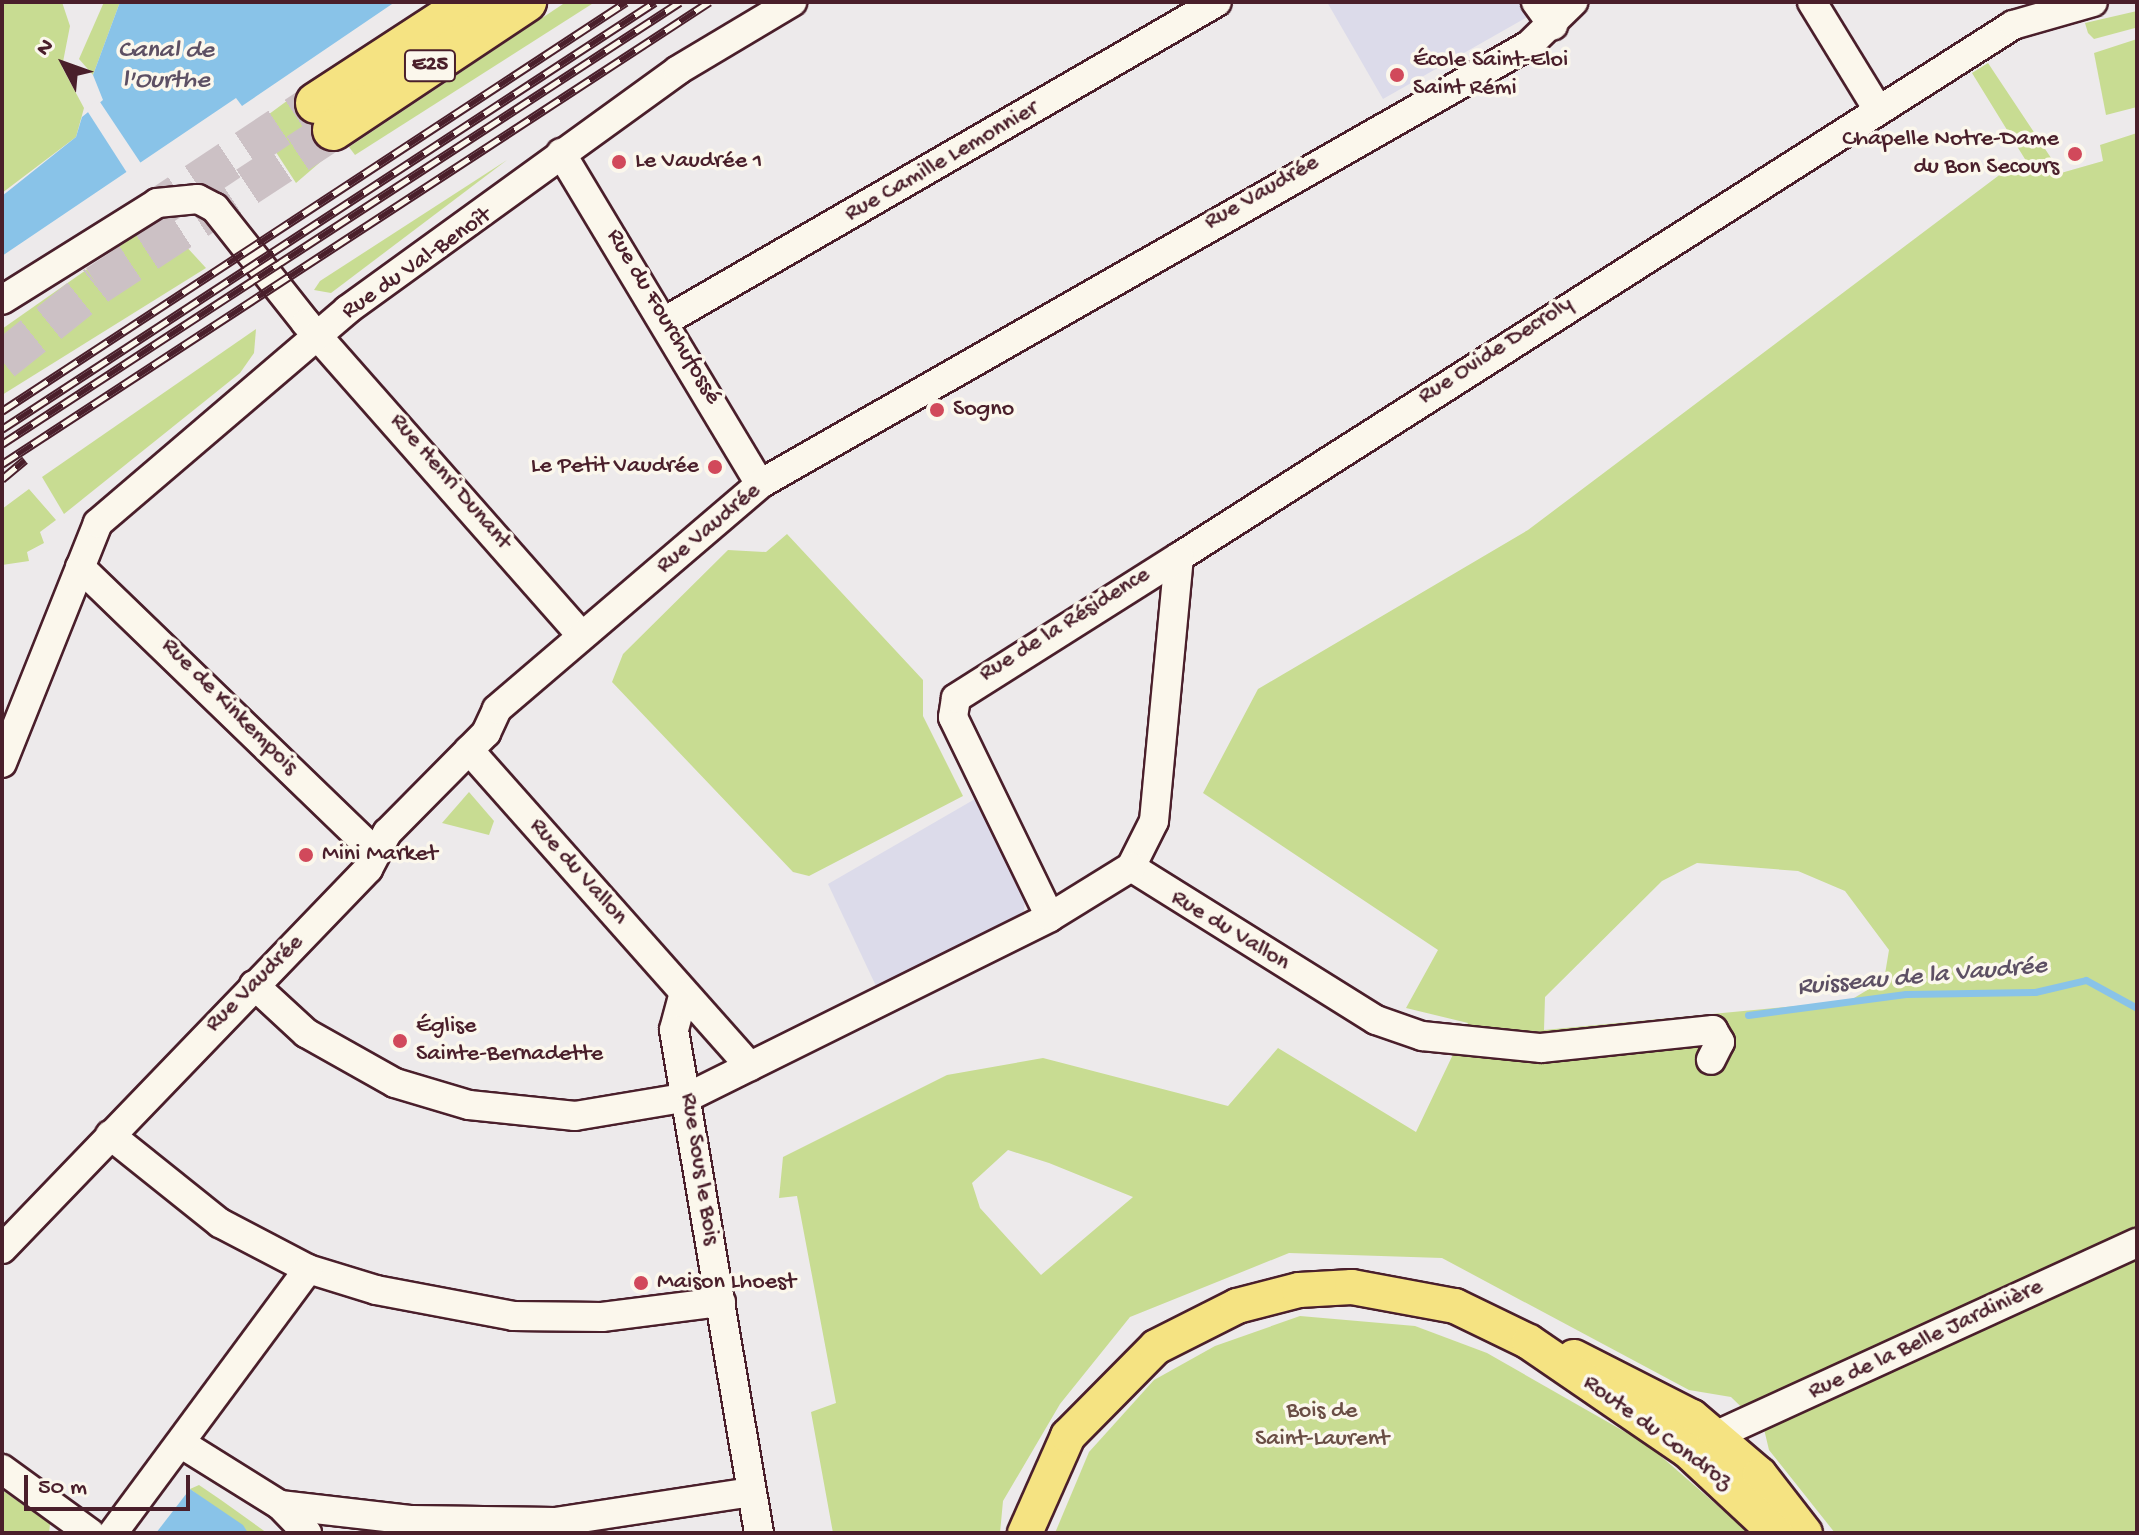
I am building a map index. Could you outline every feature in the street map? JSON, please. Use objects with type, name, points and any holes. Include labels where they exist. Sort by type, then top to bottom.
[{"type":"highway","name":"E25","points":[[471,2],[325,117],[526,2]]},
{"type":"main road","name":"Route du Condroz","points":[[1025,1533],[1058,1451],[1112,1383],[1156,1347],[1237,1306],[1299,1290],[1373,1288],[1455,1306],[1529,1342],[1620,1374],[1715,1436],[1770,1486],[1805,1533]]},
{"type":"main road","name":"Route du Condroz","points":[[1529,1342],[1710,1468],[1776,1533]]},
{"type":"main road","points":[[1616,1402],[1692,1439],[1715,1436]]},
{"type":"street","name":"Rue du Val-Benoît","points":[[2,763],[98,523],[319,335],[561,153],[792,2]]},
{"type":"street","name":"Rue Camille Lemonnier","points":[[667,320],[1217,2]]},
{"type":"street","points":[[1536,2],[1553,25]]},
{"type":"street","name":"Rue Vaudrée","points":[[2,1249],[368,869],[375,852],[469,750],[497,709],[578,632],[602,621],[760,484],[1553,25],[1573,2]]},
{"type":"street","points":[[1812,2],[1877,108]]},
{"type":"street","name":"Rue Ovide Decroly","points":[[1179,557],[1877,108],[2010,13],[2093,2]]},
{"type":"street","name":"Rue du Fourchufossé","points":[[561,153],[667,320],[760,484]]},
{"type":"street","name":"Rue Henri Dunant","points":[[2,300],[157,203],[198,199],[215,208],[319,335],[578,632]]},
{"type":"street","points":[[254,985],[306,1033],[362,1067],[469,1105],[575,1116],[688,1097],[1050,917],[1131,867],[1154,821],[1179,557]]},
{"type":"street","name":"Rue de la Résidence","points":[[1050,917],[953,717],[956,698],[1179,557]]},
{"type":"street","name":"Rue de Kinkempois","points":[[80,567],[375,852]]},
{"type":"street","name":"Rue du Vallon","points":[[469,750],[683,996],[750,1066]]},
{"type":"street","name":"Rue du Vallon","points":[[1131,867],[1376,1020],[1422,1036],[1541,1048],[1713,1030],[1720,1042],[1711,1060]]},
{"type":"street","name":"Rue Sous le Bois","points":[[683,996],[674,1030],[688,1097],[759,1533]]},
{"type":"street","points":[[110,1135],[220,1223],[308,1269],[425,1304],[513,1316],[602,1317],[721,1302]]},
{"type":"street","name":"Rue de la Belle Jardinière","points":[[1715,1436],[2137,1243]]},
{"type":"street","points":[[113,1533],[182,1444],[308,1269]]},
{"type":"street","points":[[182,1444],[280,1505],[307,1533]]},
{"type":"street","points":[[2,1469],[90,1533]]},
{"type":"street","points":[[280,1505],[500,1524],[751,1492]]},
{"type":"shaded area","name":"École Saint-Eloi Saint Rémi","points":[[1327,2],[1520,2],[1529,16],[1383,99]]},
{"type":"shaded area","points":[[975,799],[1026,892],[1023,918],[876,986],[828,884]]},
{"type":"green space","points":[[2,2],[62,2],[70,26],[62,67],[84,108],[76,137],[2,193]]},
{"type":"green space","points":[[104,2],[120,2],[93,75],[79,59]]},
{"type":"green space","points":[[566,2],[595,2],[355,155],[349,147]]},
{"type":"green space","points":[[2137,11],[2135,28],[2094,39],[2088,33],[2085,23]]},
{"type":"green space","points":[[2137,39],[2137,107],[2106,115],[2094,53]]},
{"type":"green space","points":[[1988,63],[2061,173],[2103,161],[2100,145],[2137,133],[2137,1533],[1835,1533],[1769,1450],[1764,1429],[1731,1397],[1689,1390],[1442,1258],[1289,1253],[1130,1317],[1060,1404],[1003,1501],[1000,1533],[833,1533],[811,1412],[836,1403],[797,1196],[779,1198],[783,1157],[947,1075],[1043,1058],[1228,1106],[1278,1048],[1416,1132],[1468,1023],[1406,1008],[1438,950],[1203,793],[1258,689],[1528,530],[2006,170],[2028,164],[1972,73]],"holes":[[[1697,863],[1798,871],[1845,891],[1889,950],[1884,980],[1849,1001],[1544,1030],[1545,997],[1662,881]],[[1008,1150],[1049,1163],[1133,1197],[1041,1275],[980,1208],[972,1183]]]},
{"type":"green space","points":[[303,89],[339,146],[296,183],[257,123]]},
{"type":"green space","points":[[507,160],[331,293],[314,290],[320,281]]},
{"type":"green space","points":[[160,218],[206,268],[2,395],[2,329]]},
{"type":"green space","points":[[256,329],[254,353],[240,373],[64,514],[42,477]]},
{"type":"green space","points":[[29,489],[56,520],[40,532],[44,543],[27,552],[29,561],[2,565],[2,509]]},
{"type":"green space","points":[[787,534],[923,680],[923,716],[963,796],[809,876],[793,872],[612,682],[623,654],[728,550],[766,552]]},
{"type":"green space","points":[[469,792],[494,821],[489,835],[442,823]]},
{"type":"green space","name":"Bois de Saint-Laurent","points":[[1300,1316],[1415,1326],[1487,1353],[1648,1445],[1749,1533],[1055,1533],[1089,1452],[1154,1380],[1215,1346]]},
{"type":"green space","points":[[199,1485],[267,1533],[248,1533],[190,1489]]},
{"type":"green space","points":[[2,1490],[50,1524],[49,1533],[2,1533]]},
{"type":"water","name":"Canal de l'Ourthe","points":[[120,2],[395,2],[242,106],[236,98],[2,256],[2,196],[76,137],[82,117],[103,100],[93,75]]},
{"type":"water","points":[[190,1489],[243,1525],[248,1533],[156,1533]]},
{"type":"pier","points":[[98,99],[142,165],[131,179],[86,109]]},
{"type":"waterway","name":"Ruisseau de la Vaudrée","points":[[1748,1015],[1906,994],[2035,992],[2086,980],[2137,1008]]},
{"type":"tunnel","points":[[146,216],[316,103]]},
{"type":"tunnel","points":[[2,361],[97,285],[333,130]]},
{"type":"railway","points":[[2,411],[626,2]]},
{"type":"railway","points":[[2,429],[655,2]]},
{"type":"railway","points":[[2,444],[680,2]]},
{"type":"railway","points":[[2,464],[709,2]]},
{"type":"railway","points":[[2,479],[25,460]]},
{"type":"place","name":"École Saint-Eloi Saint Rémi","points":[[1397,75]]},
{"type":"place","name":"Chapelle Notre-Dame du Bon Secours","points":[[2075,154]]},
{"type":"place","name":"Le Vaudrée 1","points":[[619,162]]},
{"type":"place","name":"Sogno","points":[[937,410]]},
{"type":"place","name":"Le Petit Vaudrée","points":[[715,467]]},
{"type":"place","name":"Mini Market","points":[[306,855]]},
{"type":"place","name":"Église Sainte-Bernadette","points":[[400,1041]]},
{"type":"place","name":"Maison Lhoest","points":[[641,1283]]}]
